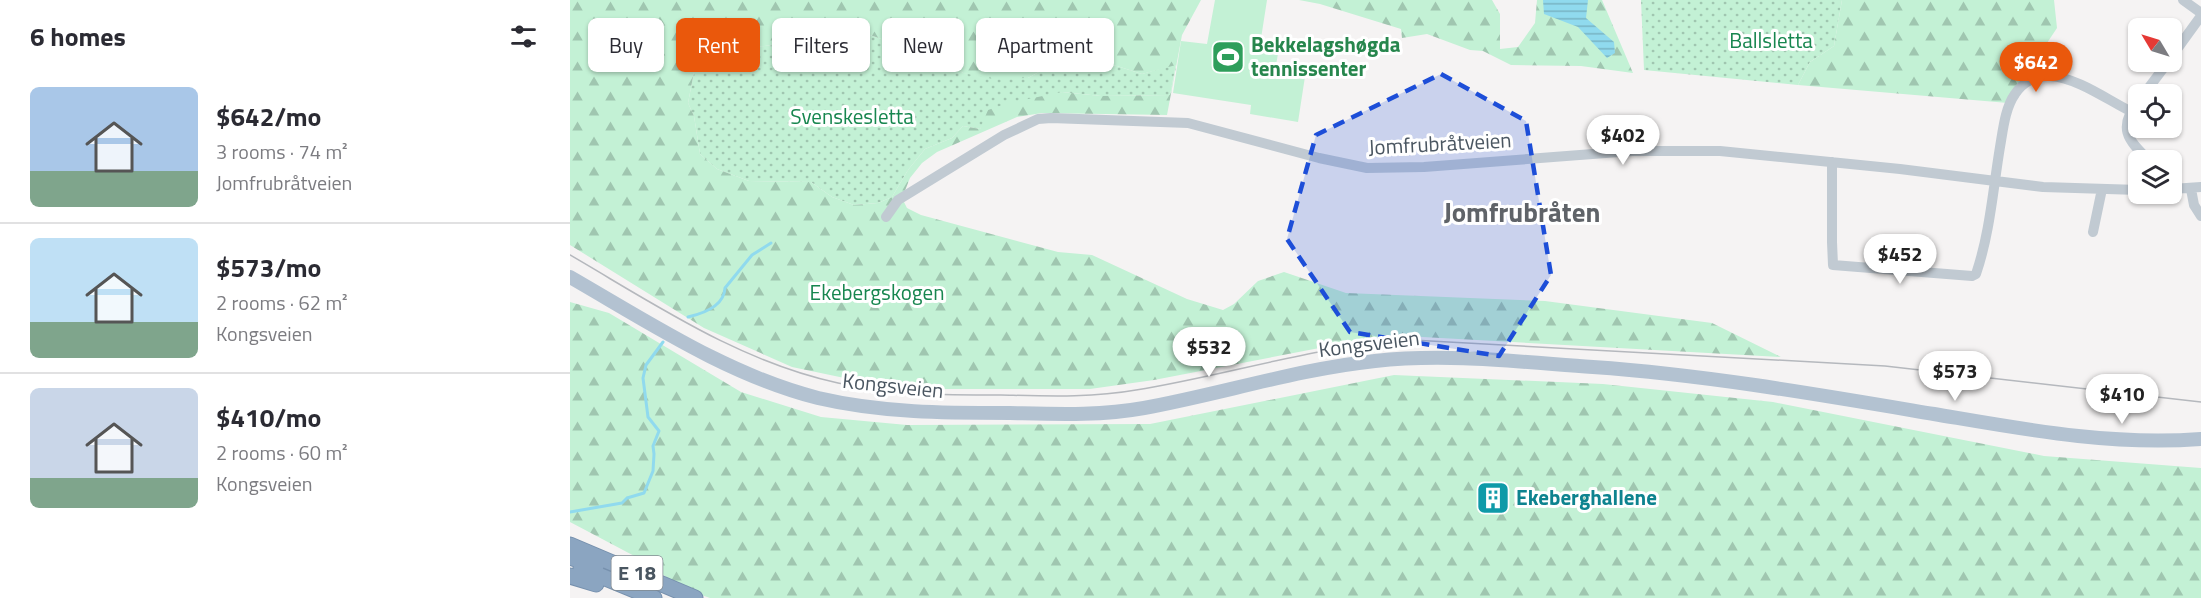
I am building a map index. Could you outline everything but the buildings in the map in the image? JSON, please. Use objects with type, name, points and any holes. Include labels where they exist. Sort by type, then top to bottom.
[{"type":"highway","name":"E 18","points":[[570,545],[695,598]]},
{"type":"highway","name":"E 18","points":[[570,557],[674,598]]},
{"type":"highway","name":"E 18","points":[[570,565],[654,598]]},
{"type":"highway","name":"E 18","points":[[570,576],[633,598]]},
{"type":"main road","name":"Kongsveien","points":[[570,277],[696,349],[747,374],[819,398],[894,411],[1106,413],[1358,363],[1404,358],[1436,358],[1592,367],[1677,375],[2085,438],[2142,442],[2201,439]]},
{"type":"street","points":[[2182,42],[2201,14],[2183,0]]},
{"type":"street","points":[[1832,162],[1833,265],[1972,276],[1976,274],[1984,246],[1994,181],[2010,103],[2015,93],[2034,78],[2050,76],[2067,79],[2128,110]]},
{"type":"street","name":"Jomfrubråtveien","points":[[886,217],[898,200],[1004,135],[1038,119],[1051,118],[1188,123],[1319,158],[1367,168],[1433,166],[1655,150],[1720,151],[2043,187],[2128,190]]},
{"type":"street","points":[[2130,138],[2140,150]]},
{"type":"street","points":[[2196,188],[2194,206],[2201,216]]},
{"type":"street","points":[[2093,232],[2102,189]]},
{"type":"highlighted area","points":[[1441,74],[1526,121],[1551,275],[1499,356],[1350,332],[1287,239],[1316,135]]},
{"type":"green space","name":"Ekebergskogen","points":[[570,0],[1201,0],[1182,35],[1167,115],[1042,113],[1017,117],[937,152],[922,163],[910,178],[902,198],[907,208],[921,215],[1058,252],[1092,255],[1187,299],[1223,310],[1234,304],[1258,281],[1284,272],[1346,293],[1545,301],[1712,323],[1781,357],[1387,335],[1154,380],[1090,389],[941,389],[873,384],[792,367],[704,328],[570,245]],"holes":[[[676,18],[760,18],[760,46],[772,45],[772,18],[870,18],[870,35],[882,39],[882,18],[964,18],[963,73],[993,79],[1028,78],[1039,72],[976,72],[976,18],[1114,18],[1114,66],[1142,74],[1176,65],[1170,95],[1101,96],[1062,92],[1009,103],[988,110],[980,129],[963,126],[952,138],[925,149],[908,170],[892,197],[878,203],[854,205],[832,197],[811,182],[749,181],[717,169],[700,154],[694,116],[688,103],[694,72],[676,72]]]},
{"type":"green space","name":"Bekkelagshøgda tennissenter","points":[[1215,0],[1267,0],[1260,45],[1279,48],[1276,65],[1306,70],[1298,122],[1250,114],[1251,105],[1173,93],[1181,41],[1207,44]]},
{"type":"green space","points":[[1299,0],[1492,0],[1500,14],[1500,49],[1518,47],[1535,23],[1537,0],[1602,0],[1633,73],[1581,66],[1511,65],[1483,51],[1470,50],[1427,34],[1402,38],[1401,29],[1320,4]]},
{"type":"green space","name":"Ballsletta","points":[[1641,0],[1842,0],[1834,46],[1810,62],[1798,85],[1644,70]]},
{"type":"green space","points":[[1842,0],[2054,0],[2057,28],[2047,43],[2030,49],[2024,56],[2039,67],[2008,103],[1798,85],[1810,62],[1834,46]]},
{"type":"green space","name":"Svenskesletta","points":[[870,35],[882,39],[882,72],[962,72],[1028,78],[1039,72],[1114,72],[1114,66],[1142,74],[1176,64],[1170,95],[1101,96],[1062,92],[985,121],[980,129],[963,126],[952,138],[925,149],[908,170],[892,197],[878,203],[854,205],[832,197],[811,182],[749,181],[717,169],[700,154],[694,116],[688,103],[694,72],[760,72],[760,46],[772,45],[772,72],[870,72]]},
{"type":"green space","points":[[570,302],[609,313],[741,392],[821,417],[907,425],[1150,424],[1394,375],[1603,384],[1773,402],[2044,456],[2201,468],[2201,598],[710,598],[684,589],[640,559],[570,522]]},
{"type":"water","points":[[1543,0],[1588,0],[1586,18],[1614,42],[1615,53],[1607,58],[1578,27],[1544,14]]},
{"type":"waterway","points":[[688,317],[705,312],[716,305],[724,295],[725,288],[752,255],[771,243]]},
{"type":"waterway","points":[[570,512],[622,503],[627,498],[644,493],[653,471],[653,446],[659,431],[648,417],[643,378],[646,365],[663,342]]},
{"type":"tram line","points":[[570,255],[700,330],[767,361],[802,374],[838,383],[899,392],[1052,396],[1102,394],[1171,384],[1342,348],[1412,340],[1885,366],[2201,402]]},
{"type":"place","name":"Bekkelagshøgda tennissenter","points":[[1228,57]]},
{"type":"place","name":"Ekeberghallene","points":[[1493,498]]},
{"type":"district","name":"Jomfrubråten","points":[[1522,213]]}]
